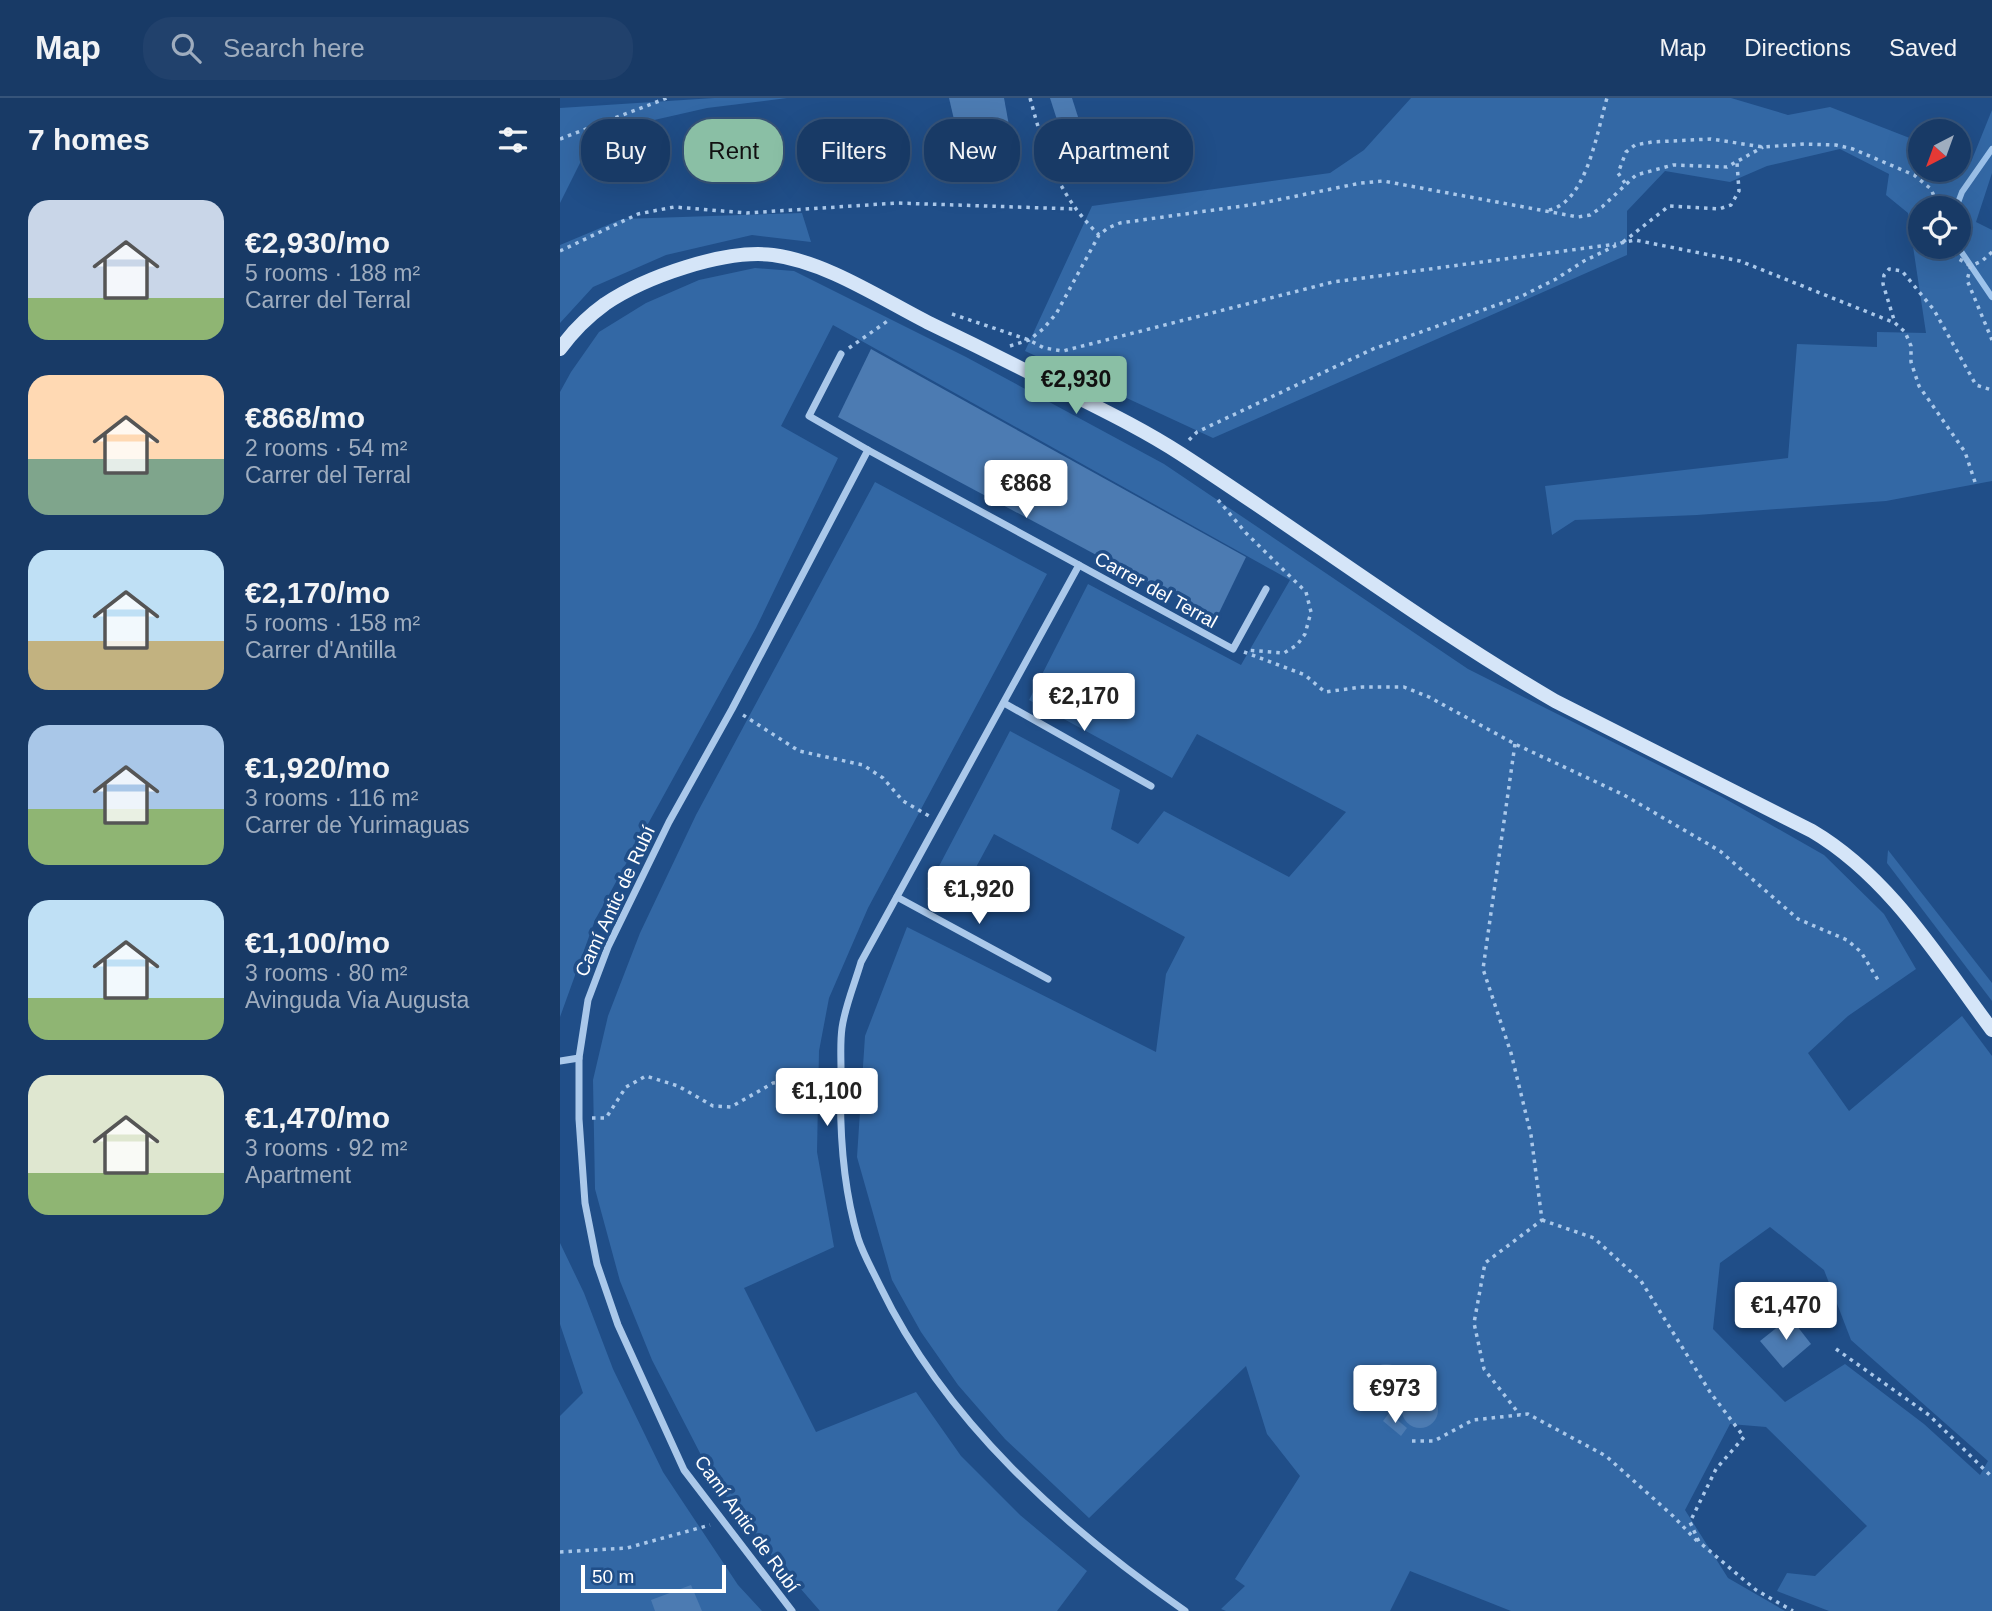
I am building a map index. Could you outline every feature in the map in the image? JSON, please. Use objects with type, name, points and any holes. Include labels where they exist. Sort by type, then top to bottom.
[{"type":"main road","points":[[560,349],[575,329],[618,297],[679,270],[722,258],[745,254],[776,255],[835,275],[1128,423],[1179,452],[1432,625],[1526,684],[1812,831],[1836,846],[1861,867],[1903,912],[1992,1030]]},
{"type":"street","name":"Carrer del Terral","points":[[841,354],[809,416],[868,450],[1233,649],[1266,589]]},
{"type":"street","name":"Camí Antic de Rubí","points":[[792,1611],[684,1469],[618,1325],[597,1264],[585,1203],[579,1119],[579,1058],[588,1000],[608,947],[669,822],[732,709],[868,450]]},
{"type":"street","points":[[1079,565],[861,962],[842,1027],[839,1104],[843,1170],[858,1240],[896,1319],[938,1383],[992,1447],[1059,1513],[1101,1550],[1185,1611]]},
{"type":"street","points":[[1003,703],[1151,786]]},
{"type":"street","points":[[897,897],[1048,979]]},
{"type":"street","points":[[560,1061],[579,1058]]},
{"type":"path","points":[[560,139],[667,98]]},
{"type":"path","points":[[1030,98],[1051,167],[1059,184],[1074,209],[1099,234]]},
{"type":"path","points":[[1547,210],[1559,208],[1570,199],[1581,182],[1607,98]]},
{"type":"path","points":[[1625,183],[1618,173],[1620,163],[1626,152],[1635,145],[1668,140],[1711,139],[1763,147],[1804,144],[1836,145],[1853,149],[1914,175],[1931,189],[1934,196]]},
{"type":"path","points":[[1763,147],[1737,163],[1717,168],[1662,166],[1636,175],[1602,207],[1590,215],[1578,217],[1439,193],[1403,184],[1373,181],[1257,204],[1120,223],[1099,234],[1056,314],[1029,340],[1044,348],[1063,351],[1333,282],[1635,240],[1740,261],[1895,323],[1905,332],[1911,346],[1911,362],[1919,386],[1965,452],[1975,482]]},
{"type":"path","points":[[1179,452],[1197,432],[1373,349],[1522,296],[1556,279],[1584,261],[1621,243],[1669,206],[1719,209],[1731,205],[1740,191],[1737,163]]},
{"type":"path","points":[[560,251],[638,214],[674,207],[747,213],[897,203],[1074,209]]},
{"type":"path","points":[[1959,259],[1971,265],[1982,261],[1992,252]]},
{"type":"path","points":[[1971,265],[1967,280],[1992,340]]},
{"type":"path","points":[[1895,323],[1883,284],[1884,275],[1889,269],[1902,271],[1934,310],[1976,385],[1992,390]]},
{"type":"path","points":[[1325,692],[1362,687],[1404,687],[1429,697],[1515,744],[1624,795],[1720,851],[1798,919],[1847,940],[1861,953],[1878,980]]},
{"type":"path","points":[[732,709],[799,751],[863,765],[883,778],[904,802],[939,821]]},
{"type":"path","points":[[1515,744],[1483,969],[1511,1053],[1531,1135],[1542,1220]]},
{"type":"path","points":[[579,1119],[606,1118],[626,1087],[646,1076],[678,1086],[713,1106],[732,1107],[773,1083],[789,1082],[839,1104]]},
{"type":"path","points":[[1520,1415],[1484,1369],[1474,1323],[1485,1263],[1542,1220]]},
{"type":"path","points":[[1542,1220],[1594,1238],[1641,1282],[1710,1392],[1744,1437],[1716,1469],[1690,1522],[1699,1542]]},
{"type":"path","points":[[1836,1349],[1929,1415],[1992,1477]]},
{"type":"path","points":[[1412,1440],[1434,1441],[1473,1420],[1528,1413],[1606,1456],[1674,1516],[1699,1542],[1756,1590],[1794,1611]]},
{"type":"path","points":[[560,1552],[627,1548],[722,1521]]},
{"type":"shaded area","points":[[714,98],[787,98],[707,108],[659,119],[581,119],[581,161],[560,203],[560,108]]},
{"type":"shaded area","points":[[1411,98],[1731,98],[1788,115],[1830,107],[1908,137],[1908,182],[1971,182],[1971,162],[1992,110],[1992,173],[1976,222],[1992,230],[1992,481],[1886,501],[1697,515],[1575,520],[1552,535],[1545,486],[1788,458],[1797,344],[1877,347],[1877,332],[1926,333],[1915,259],[1971,259],[1971,196],[1908,196],[1908,213],[1886,195],[1889,174],[1840,149],[1767,166],[1730,182],[1665,171],[1627,211],[1627,255],[1213,438],[1025,351],[1092,206],[1330,173],[1364,150]]},
{"type":"shaded area","points":[[802,213],[811,242],[752,235],[666,255],[593,287],[560,323],[560,245],[622,219]]},
{"type":"shaded area","points":[[755,268],[794,271],[966,357],[1164,464],[1468,669],[1722,797],[1824,855],[1884,914],[1916,969],[1848,1016],[1808,1053],[1849,1111],[1962,1016],[1992,1056],[1992,1611],[1829,1611],[1777,1591],[1787,1573],[1815,1576],[1867,1526],[1766,1427],[1730,1424],[1685,1510],[1728,1578],[1785,1611],[1511,1611],[1410,1571],[1390,1611],[1221,1609],[1245,1586],[1235,1579],[1300,1476],[1267,1434],[1246,1366],[1089,1518],[1005,1439],[958,1385],[921,1332],[892,1280],[857,1157],[865,1036],[907,927],[1156,1052],[1166,974],[1185,937],[994,834],[955,906],[927,889],[1010,731],[1120,790],[1111,829],[1138,844],[1164,811],[1289,877],[1346,812],[1197,734],[1172,778],[1029,700],[1088,584],[1241,665],[1290,580],[833,325],[781,426],[838,458],[756,628],[595,920],[560,1017],[560,392],[599,332],[646,303],[699,280]],"holes":[[[1770,1227],[1824,1270],[1851,1340],[1988,1461],[1980,1475],[1924,1424],[1845,1364],[1785,1402],[1713,1329],[1720,1263]]]},
{"type":"shaded area","points":[[875,482],[1047,574],[868,908],[829,998],[819,1051],[817,1152],[834,1247],[744,1288],[816,1432],[916,1392],[961,1456],[1020,1515],[1087,1571],[1057,1611],[820,1611],[740,1519],[701,1455],[652,1360],[620,1281],[595,1189],[593,1080],[608,1016],[640,933],[696,815]]},
{"type":"shaded area","points":[[1888,850],[1992,983],[1992,1001],[1887,863]]},
{"type":"shaded area","points":[[560,1243],[584,1293],[613,1369],[663,1472],[738,1585],[762,1611],[560,1611],[560,1416],[583,1393],[560,1324]]},
{"type":"building","points":[[949,98],[1004,98],[1008,119],[954,119]]},
{"type":"building","points":[[1050,98],[1072,98],[1079,119],[1057,119]]},
{"type":"building","points":[[871,349],[1246,557],[1216,619],[838,417]]},
{"type":"building","points":[[1790,1317],[1811,1344],[1783,1368],[1760,1341]]},
{"type":"building","points":[[1386,1364],[1399,1369],[1404,1382],[1399,1395],[1386,1400],[1373,1395],[1368,1382],[1373,1369]]},
{"type":"building","points":[[1420,1392],[1433,1397],[1438,1410],[1433,1423],[1420,1428],[1407,1423],[1402,1410],[1407,1397]]},
{"type":"building","points":[[1389,1413],[1407,1428],[1401,1436],[1383,1421]]},
{"type":"building","points":[[691,1585],[702,1611],[655,1611],[651,1600]]},
{"type":"waterway","points":[[1960,196],[1992,149]]},
{"type":"waterway","points":[[1966,259],[1992,297]]}]
